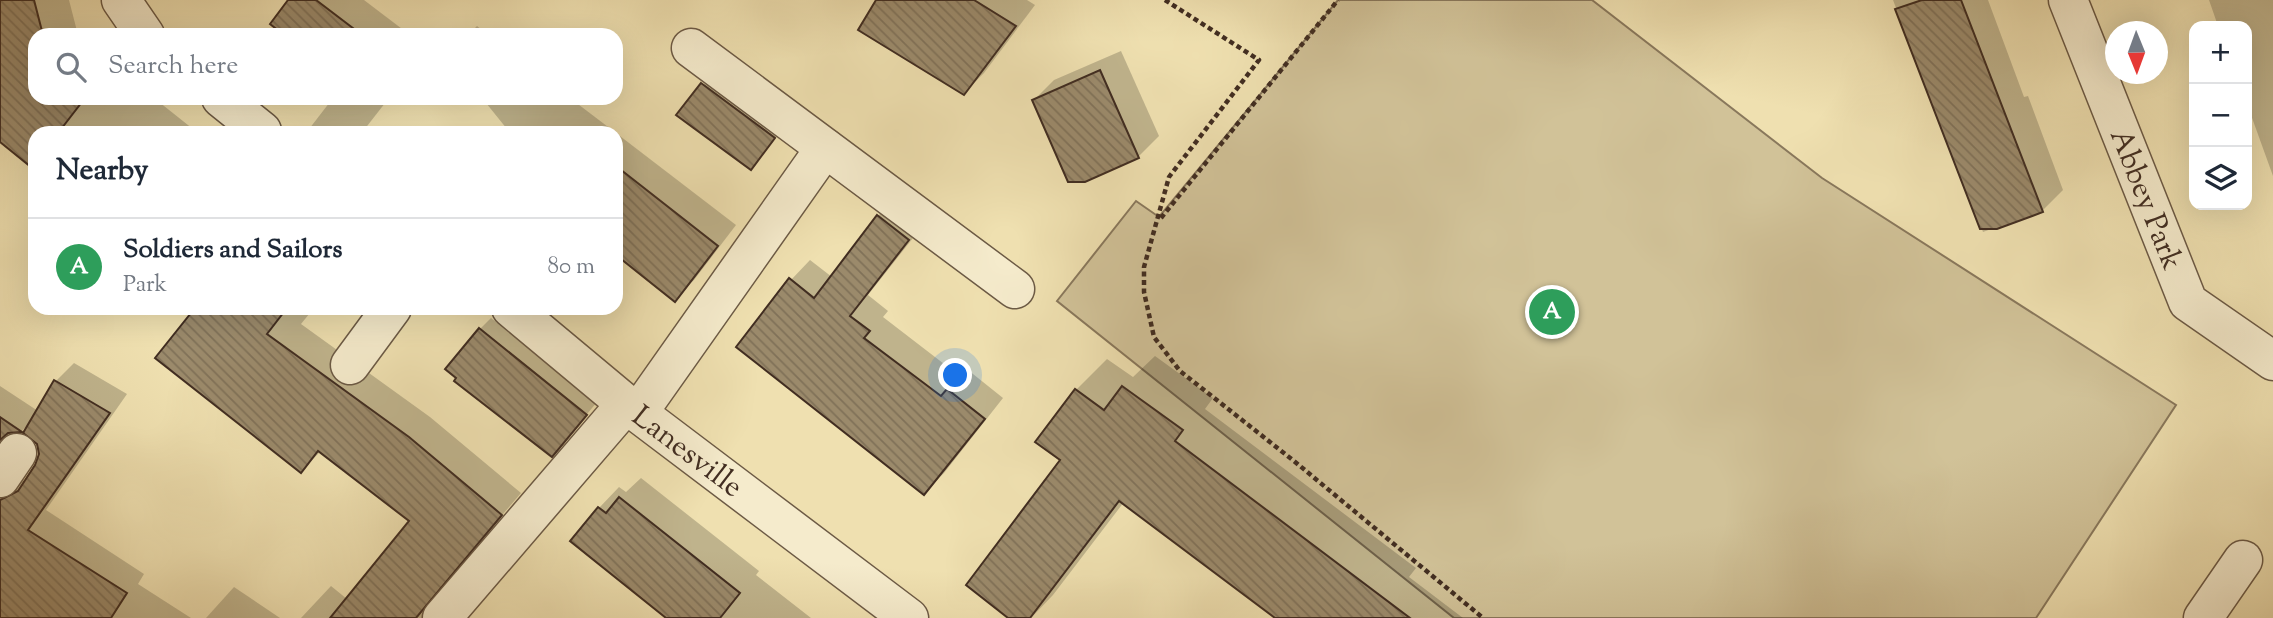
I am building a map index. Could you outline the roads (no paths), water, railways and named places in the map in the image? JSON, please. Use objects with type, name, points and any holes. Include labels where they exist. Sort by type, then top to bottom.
[{"type":"street","points":[[121,0],[140,28]]},
{"type":"street","name":"Abbey Park","points":[[2068,0],[2188,302],[2273,361]]},
{"type":"street","points":[[691,48],[1015,289]]},
{"type":"street","points":[[230,105],[256,126]]},
{"type":"street","points":[[519,315],[632,408],[825,148]]},
{"type":"street","points":[[350,365],[387,315]]},
{"type":"street","name":"Lanesville","points":[[442,618],[632,408],[909,618]]},
{"type":"street","points":[[2203,618],[2243,560]]},
{"type":"place","name":"Soldiers and Sailors","points":[[1552,312]]}]
